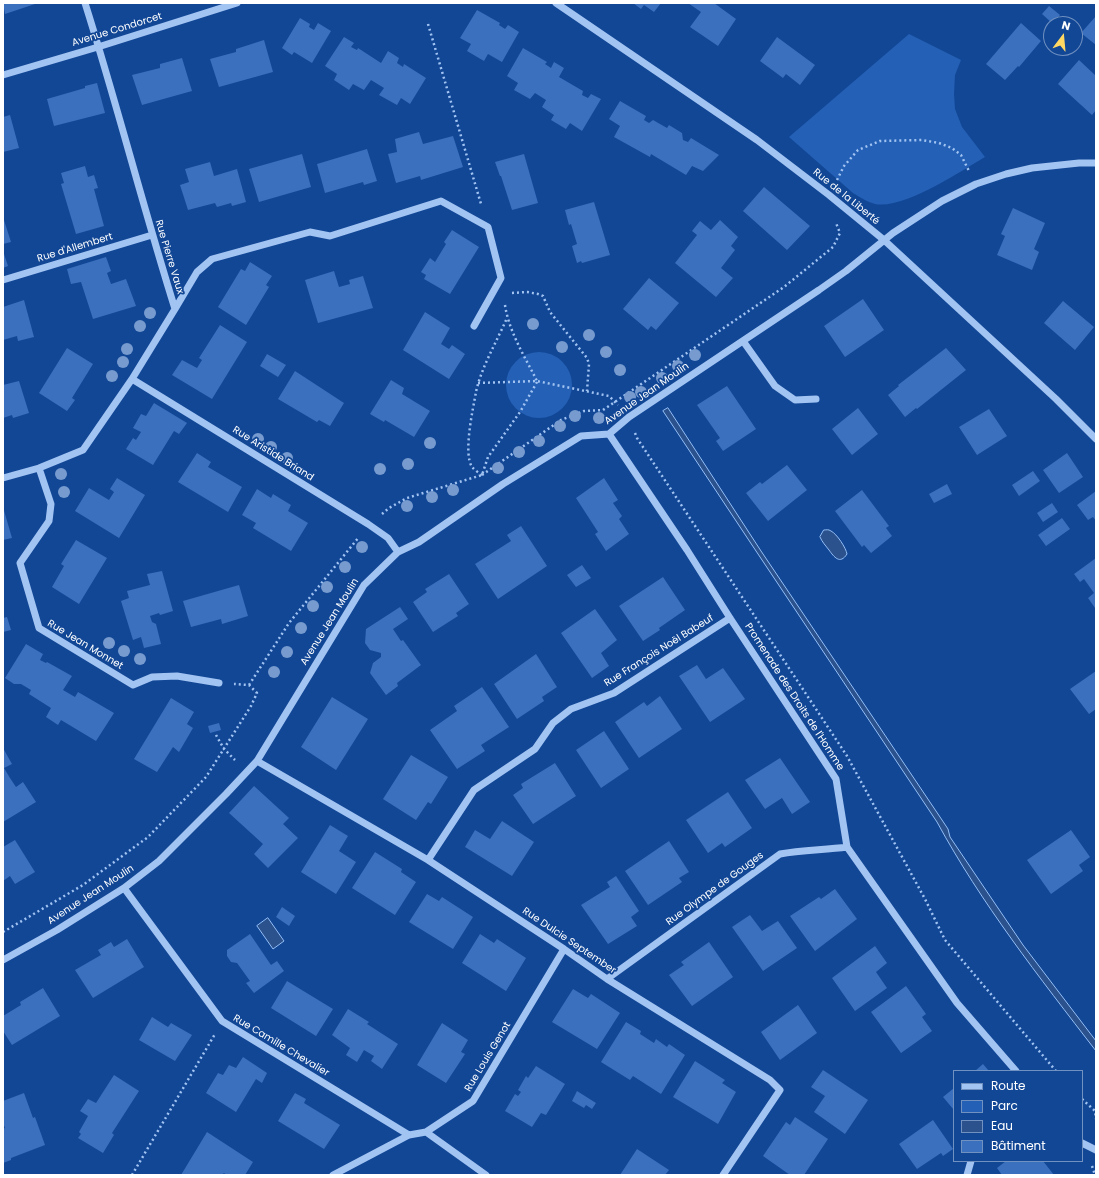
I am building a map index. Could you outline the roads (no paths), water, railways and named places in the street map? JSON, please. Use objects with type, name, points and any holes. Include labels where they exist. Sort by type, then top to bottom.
[{"type":"street","name":"Rue Pierre Vaux","points":[[3,478],[39,468],[83,450],[132,379],[175,308],[152,235],[85,3]]},
{"type":"street","name":"Avenue Condorcet","points":[[3,75],[237,3]]},
{"type":"street","name":"Rue de la Liberté","points":[[556,3],[757,140],[829,195],[884,240],[1056,399],[1096,439]]},
{"type":"street","name":"Avenue Jean Moulin","points":[[3,960],[56,930],[124,888],[159,862],[226,794],[257,761],[364,585],[398,552],[419,542],[493,492],[581,436],[609,434],[629,417],[846,271],[884,240],[942,201],[976,184],[1006,174],[1032,168],[1079,163],[1096,163]]},
{"type":"street","points":[[175,308],[197,272],[212,259],[310,232],[330,236],[441,201],[488,227],[501,278],[474,326]]},
{"type":"street","name":"Rue d'Allembert","points":[[3,280],[152,235]]},
{"type":"street","points":[[743,341],[775,386],[795,400],[816,399]]},
{"type":"street","name":"Rue Aristide Briand","points":[[132,379],[368,524],[388,538],[398,552]]},
{"type":"street","name":"Promenade des Droits de l'Homme","points":[[609,434],[687,550],[836,779],[847,848],[957,1004],[1015,1070]]},
{"type":"street","name":"Rue Jean Monnet","points":[[39,468],[50,504],[49,521],[20,563],[39,628],[133,685],[152,678],[177,676],[219,683]]},
{"type":"street","name":"Rue François Noël Babeuf","points":[[428,860],[474,790],[535,749],[553,723],[571,709],[614,693],[730,618]]},
{"type":"street","name":"Rue Dulcie September","points":[[257,761],[428,860],[607,979],[770,1080],[780,1090],[723,1175]]},
{"type":"street","name":"Rue Olympe de Gouges","points":[[607,979],[780,854],[801,850],[847,848]]},
{"type":"street","name":"Rue Camille Chevalier","points":[[124,888],[222,1021],[409,1135]]},
{"type":"street","name":"Rue Louis Genot","points":[[334,1175],[409,1135],[426,1132],[473,1101],[564,950]]},
{"type":"street","points":[[426,1132],[486,1175]]},
{"type":"street","points":[[1083,1144],[1096,1150]]},
{"type":"street","points":[[967,1175],[971,1162]]},
{"type":"water","points":[[668,408],[761,551],[948,829],[950,837],[1023,945],[1096,1041],[1096,1051],[1032,967],[972,882],[937,822],[663,411]]},
{"type":"water","points":[[824,530],[829,530],[833,533],[843,545],[847,554],[842,559],[837,559],[822,541],[820,537]]},
{"type":"water","points":[[268,918],[284,941],[273,949],[257,926]]}]
